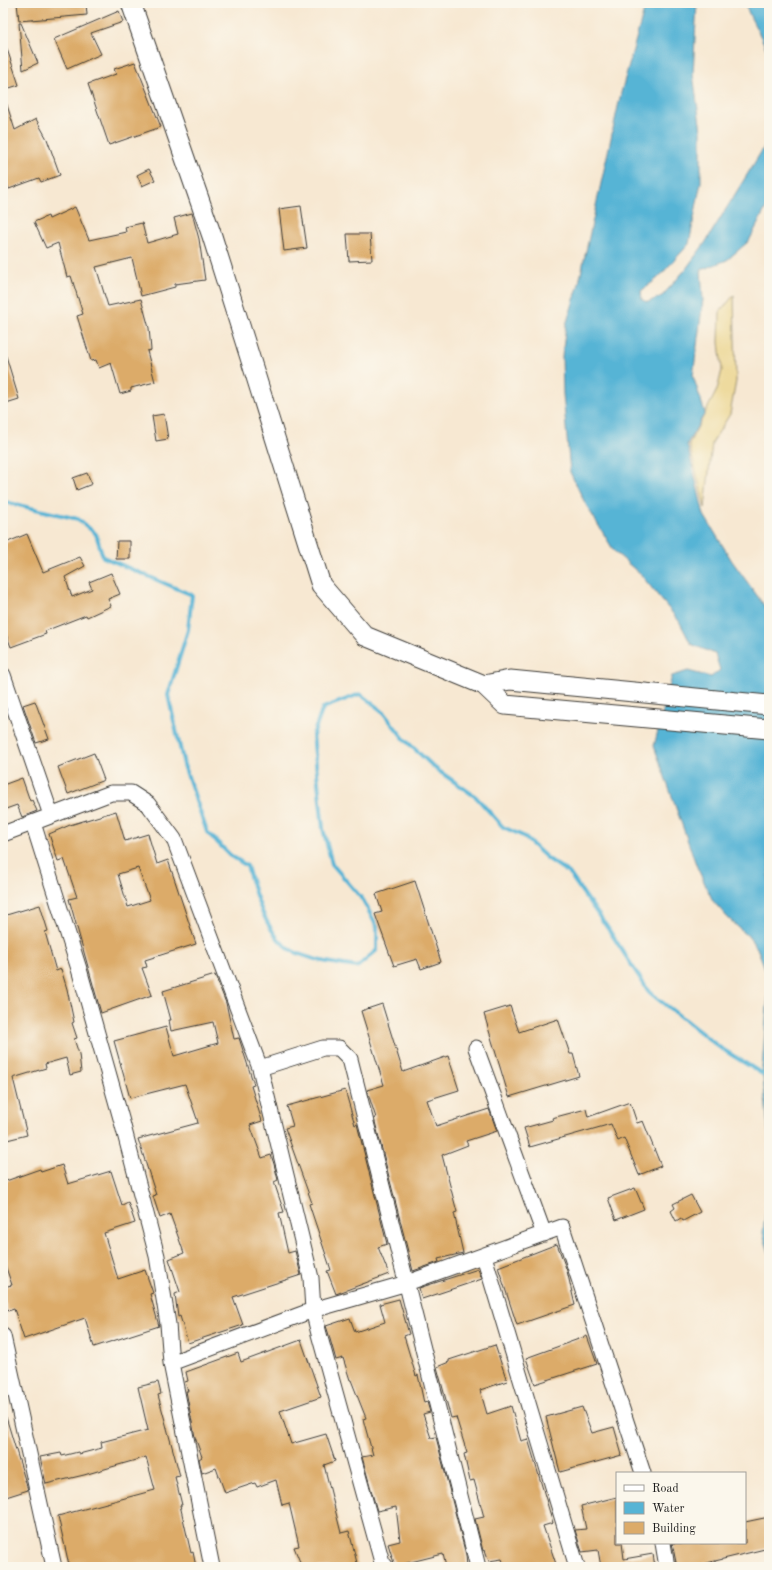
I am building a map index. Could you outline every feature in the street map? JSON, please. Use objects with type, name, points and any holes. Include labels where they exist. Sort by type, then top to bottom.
[{"type":"street","points":[[131,3],[212,236],[321,585],[365,636],[484,685],[505,705],[769,728]]},
{"type":"street","points":[[3,675],[51,815]]},
{"type":"street","points":[[484,685],[510,680],[769,705]]},
{"type":"street","points":[[3,834],[111,793],[131,793],[148,804],[174,839],[260,1068],[311,1278],[313,1310],[382,1562],[386,1567]]},
{"type":"street","points":[[33,823],[79,969],[134,1167],[156,1256],[168,1324],[171,1363],[212,1567]]},
{"type":"street","points":[[260,1068],[323,1048],[339,1048],[350,1059],[478,1567]]},
{"type":"street","points":[[476,1048],[544,1234]]},
{"type":"street","points":[[171,1363],[313,1310],[407,1283],[562,1227],[643,1472]]},
{"type":"street","points":[[484,1256],[577,1567]]},
{"type":"street","points":[[3,1336],[54,1567]]},
{"type":"street","points":[[663,1544],[668,1567]]},
{"type":"sand","points":[[734,295],[736,381],[730,414],[712,443],[705,508],[689,444],[717,390],[722,370],[719,342],[720,312]]},
{"type":"water","points":[[646,3],[697,3],[693,74],[701,131],[701,182],[689,244],[658,278],[641,291],[642,300],[648,302],[662,296],[685,270],[705,243],[769,139],[769,202],[749,241],[727,260],[701,270],[703,300],[693,376],[705,413],[687,444],[704,515],[732,561],[769,612],[769,982],[757,948],[748,936],[728,918],[713,901],[697,867],[654,746],[672,676],[688,671],[711,677],[720,670],[715,654],[691,644],[679,621],[641,575],[614,551],[585,503],[570,472],[563,394],[562,356],[566,325],[578,287],[621,93]]},
{"type":"water","points":[[745,3],[769,3],[769,59],[764,45]]},
{"type":"water","points":[[769,982],[769,1139],[762,1068]]},
{"type":"water","points":[[769,1181],[769,1253],[763,1233]]},
{"type":"building","points":[[17,3],[86,3],[87,15],[19,21]]},
{"type":"building","points":[[119,11],[123,22],[91,33],[101,54],[67,69],[54,39]]},
{"type":"building","points":[[19,23],[21,23],[38,63],[23,70]]},
{"type":"building","points":[[3,43],[5,43],[19,85],[3,90]]},
{"type":"building","points":[[135,62],[161,127],[109,145],[88,84],[116,74],[114,69]]},
{"type":"building","points":[[3,99],[5,99],[15,130],[36,119],[47,139],[60,175],[41,182],[39,178],[9,189],[3,174]]},
{"type":"building","points":[[149,169],[155,180],[142,186],[137,175]]},
{"type":"building","points":[[301,206],[307,248],[284,251],[279,209]]},
{"type":"building","points":[[75,207],[89,240],[126,232],[125,227],[142,223],[147,243],[178,234],[174,218],[192,213],[199,239],[205,280],[175,284],[175,287],[141,296],[132,258],[96,267],[108,306],[141,299],[149,328],[151,350],[147,351],[155,382],[131,388],[131,391],[120,394],[111,363],[99,368],[96,360],[91,361],[77,316],[83,314],[71,276],[67,277],[58,243],[46,248],[34,222],[48,216],[49,219]]},
{"type":"building","points":[[347,234],[370,234],[372,260],[349,261]]},
{"type":"building","points":[[6,356],[19,399],[3,404],[3,357]]},
{"type":"building","points":[[164,414],[168,439],[156,441],[152,416]]},
{"type":"building","points":[[87,473],[92,484],[77,490],[73,478]]},
{"type":"building","points":[[27,534],[43,572],[80,557],[85,566],[65,577],[72,597],[92,589],[89,582],[111,573],[120,594],[108,599],[111,606],[87,617],[86,615],[45,631],[46,634],[11,647],[3,626],[3,544]]},
{"type":"building","points":[[117,541],[130,541],[130,559],[116,559]]},
{"type":"building","points":[[35,701],[49,739],[36,743],[23,705]]},
{"type":"building","points":[[94,753],[104,780],[68,794],[58,767]]},
{"type":"building","points":[[22,778],[30,801],[32,800],[37,811],[22,817],[17,805],[3,810],[3,785]]},
{"type":"building","points":[[116,811],[125,841],[148,834],[157,864],[168,860],[196,944],[145,960],[147,967],[142,968],[152,995],[101,1013],[69,899],[77,897],[64,859],[58,861],[49,834],[70,825]],"holes":[[[138,868],[150,900],[128,907],[118,874]]]},
{"type":"building","points":[[415,881],[441,962],[421,969],[417,959],[394,966],[375,914],[382,912],[376,894]]},
{"type":"building","points":[[40,905],[48,931],[45,932],[56,971],[61,969],[67,989],[74,1022],[72,1023],[77,1038],[74,1039],[79,1054],[81,1072],[70,1075],[66,1058],[45,1064],[46,1068],[13,1078],[27,1135],[3,1141],[3,916]]},
{"type":"building","points":[[215,975],[226,1003],[234,1039],[239,1038],[254,1085],[251,1086],[262,1121],[250,1125],[262,1158],[271,1155],[278,1180],[274,1182],[284,1212],[279,1213],[288,1253],[295,1251],[301,1275],[233,1297],[243,1325],[188,1343],[180,1316],[178,1317],[175,1294],[180,1292],[169,1259],[184,1253],[170,1214],[160,1218],[153,1196],[156,1195],[138,1139],[198,1123],[185,1084],[130,1098],[114,1041],[166,1027],[174,1056],[218,1043],[213,1022],[171,1031],[169,1020],[171,1020],[163,991]]},
{"type":"building","points":[[382,1004],[403,1072],[448,1056],[459,1090],[427,1100],[436,1126],[489,1109],[497,1131],[466,1141],[468,1145],[442,1155],[457,1212],[454,1213],[463,1253],[438,1259],[439,1262],[413,1271],[374,1118],[376,1118],[367,1090],[384,1085],[361,1011]]},
{"type":"building","points":[[510,1006],[519,1032],[558,1019],[570,1054],[573,1054],[579,1076],[509,1097],[484,1014]]},
{"type":"building","points":[[345,1090],[355,1125],[357,1124],[387,1244],[378,1247],[389,1274],[336,1294],[327,1271],[331,1270],[309,1204],[312,1203],[285,1128],[293,1126],[287,1106]]},
{"type":"building","points":[[630,1102],[637,1123],[643,1121],[661,1166],[639,1175],[624,1138],[618,1141],[611,1124],[530,1147],[524,1128],[553,1120],[552,1118],[586,1109],[588,1117]]},
{"type":"building","points":[[62,1165],[68,1184],[111,1171],[122,1205],[128,1202],[135,1223],[104,1233],[118,1279],[145,1270],[153,1293],[150,1294],[159,1326],[94,1347],[85,1318],[24,1339],[14,1309],[8,1311],[3,1297],[3,1287],[12,1285],[3,1259],[3,1182],[40,1169],[41,1172]]},
{"type":"building","points":[[635,1188],[644,1209],[616,1220],[608,1198]]},
{"type":"building","points":[[691,1195],[700,1212],[683,1221],[681,1218],[676,1221],[671,1211],[675,1208],[673,1204]]},
{"type":"building","points":[[557,1244],[567,1271],[575,1305],[517,1325],[498,1267]]},
{"type":"building","points":[[478,1269],[482,1279],[422,1299],[419,1288]]},
{"type":"building","points":[[399,1299],[409,1334],[404,1336],[416,1376],[418,1375],[424,1403],[427,1402],[430,1412],[423,1414],[431,1438],[436,1437],[466,1555],[467,1567],[446,1567],[443,1554],[395,1566],[388,1544],[400,1541],[396,1507],[377,1511],[362,1457],[373,1455],[363,1419],[366,1418],[350,1380],[343,1358],[336,1360],[326,1326],[350,1318],[355,1332],[385,1322],[380,1304]]},
{"type":"building","points":[[587,1336],[597,1364],[535,1384],[526,1358]]},
{"type":"building","points":[[301,1340],[321,1397],[280,1411],[291,1444],[326,1434],[335,1461],[324,1465],[341,1533],[349,1531],[358,1567],[302,1567],[294,1547],[299,1546],[289,1503],[282,1505],[276,1480],[257,1487],[255,1483],[225,1493],[216,1468],[202,1473],[199,1459],[202,1457],[195,1437],[186,1391],[188,1391],[185,1382],[188,1381],[186,1372],[238,1353],[241,1362]]},
{"type":"building","points":[[495,1345],[507,1381],[480,1390],[487,1414],[511,1406],[521,1441],[528,1439],[553,1523],[543,1526],[557,1567],[505,1567],[502,1559],[489,1561],[485,1550],[483,1551],[475,1519],[484,1517],[474,1480],[470,1481],[464,1454],[467,1453],[456,1417],[451,1418],[437,1367],[449,1362],[449,1360]]},
{"type":"building","points":[[158,1382],[161,1394],[158,1395],[180,1476],[175,1477],[182,1505],[180,1505],[191,1553],[193,1552],[196,1567],[74,1567],[74,1564],[69,1565],[58,1516],[155,1490],[146,1457],[84,1475],[46,1484],[40,1457],[61,1453],[62,1456],[78,1452],[79,1454],[102,1448],[101,1442],[148,1430],[138,1387]]},
{"type":"building","points":[[582,1407],[592,1433],[614,1427],[622,1455],[560,1472],[546,1417]]},
{"type":"building","points":[[3,1417],[6,1417],[28,1490],[3,1498]]},
{"type":"building","points":[[616,1497],[616,1544],[622,1544],[624,1559],[653,1554],[655,1567],[601,1567],[598,1550],[582,1552],[575,1530],[586,1529],[581,1506]]},
{"type":"building","points":[[769,1517],[769,1548],[690,1567],[677,1567],[672,1544],[746,1544],[746,1522]]},
{"type":"waterway","points":[[3,499],[5,502],[78,519],[96,534],[103,557],[192,595],[188,630],[168,695],[184,765],[207,832],[230,855],[247,866],[258,902],[264,915],[270,927],[287,947],[297,953],[312,958],[357,967],[377,950],[377,927],[363,900],[332,864],[323,829],[313,735],[323,708],[360,694],[382,711],[405,740],[436,769],[476,797],[503,827],[523,836],[547,858],[569,873],[609,930],[649,992],[719,1047],[769,1078]]}]
